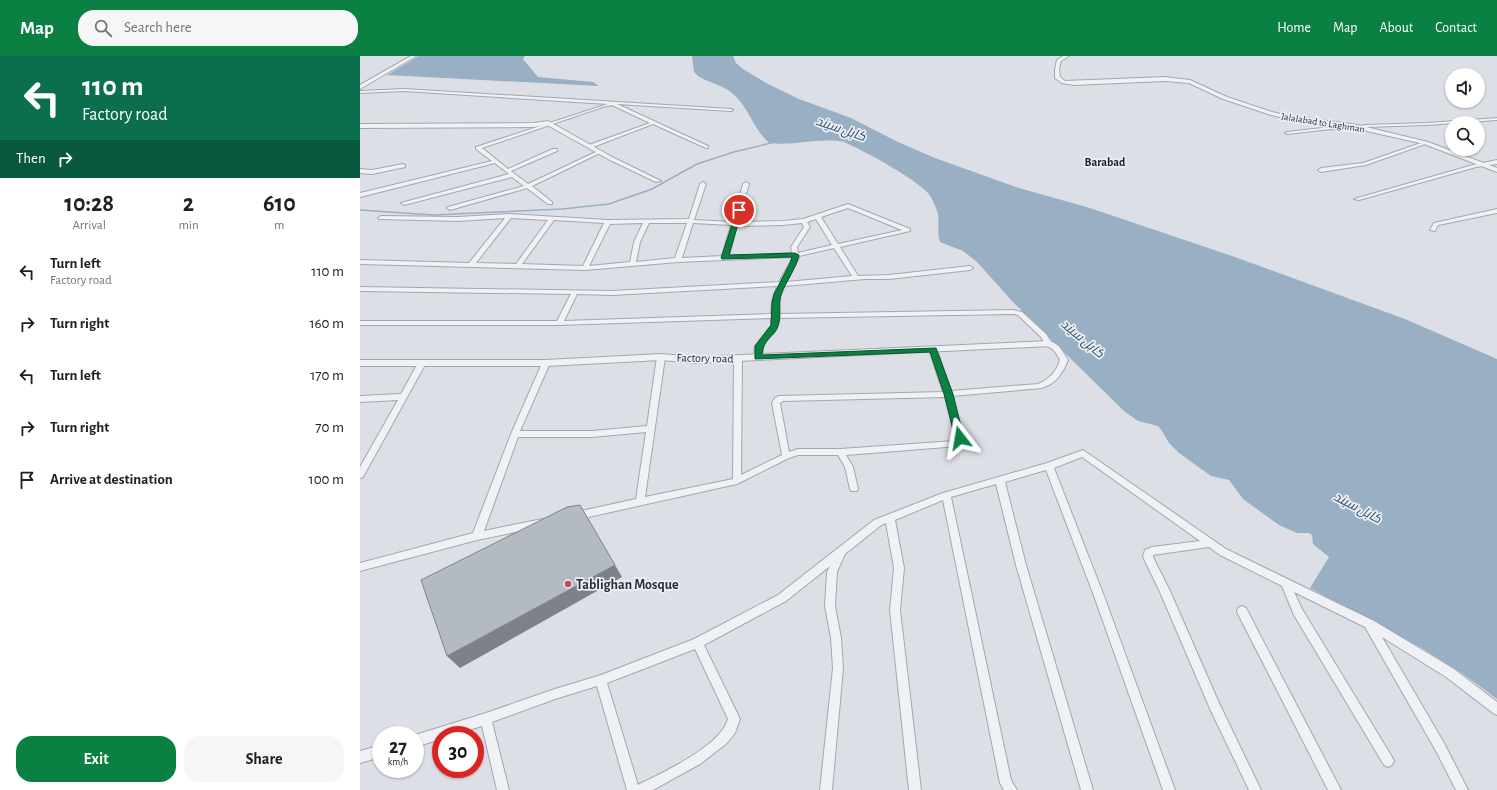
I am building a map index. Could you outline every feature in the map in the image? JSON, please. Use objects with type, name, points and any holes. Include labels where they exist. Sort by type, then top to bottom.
[{"type":"street","points":[[360,87],[414,56]]},
{"type":"street","name":"Jalalabad to Laghman","points":[[1068,56],[1059,60],[1057,69],[1058,78],[1064,82],[1087,83],[1111,81],[1178,80],[1190,82],[1234,102],[1277,115],[1358,128],[1426,143],[1497,170]]},
{"type":"street","points":[[360,92],[404,90],[732,110]]},
{"type":"street","points":[[550,203],[478,148],[548,123],[613,104],[706,147]]},
{"type":"street","points":[[1287,133],[1331,128],[1358,128],[1365,126],[1427,124],[1497,119]]},
{"type":"street","points":[[360,126],[534,125],[548,123],[600,152],[658,181]]},
{"type":"street","points":[[591,146],[653,123]]},
{"type":"street","points":[[1321,170],[1364,164],[1426,143]]},
{"type":"street","points":[[508,172],[555,150]]},
{"type":"street","points":[[450,208],[528,186],[600,152]]},
{"type":"street","points":[[360,195],[495,162]]},
{"type":"street","points":[[1357,199],[1497,162]]},
{"type":"street","points":[[360,171],[372,172],[404,166]]},
{"type":"street","points":[[404,203],[513,175]]},
{"type":"street","points":[[678,260],[704,184]]},
{"type":"street","points":[[725,258],[746,184]]},
{"type":"street","points":[[360,262],[518,265],[585,268],[678,260],[795,255],[908,230],[848,206],[804,221],[735,224],[691,221],[608,222],[551,220],[510,216],[458,219],[381,218]]},
{"type":"street","points":[[1432,230],[1436,224],[1446,221],[1497,211]]},
{"type":"street","points":[[471,265],[510,216]]},
{"type":"street","points":[[818,216],[856,277]]},
{"type":"street","points":[[518,265],[551,220]]},
{"type":"street","points":[[758,358],[759,346],[774,326],[776,316],[775,302],[781,285],[783,284],[794,263],[794,247],[807,227],[804,221]]},
{"type":"street","points":[[585,268],[608,222]]},
{"type":"street","points":[[633,264],[637,242],[647,222]]},
{"type":"street","points":[[360,289],[574,294],[612,293],[783,284],[856,277],[889,277],[970,268]]},
{"type":"street","points":[[559,323],[574,294]]},
{"type":"street","points":[[360,323],[559,323],[776,316],[1013,312],[1020,313],[1044,336],[1050,344],[1054,345],[1064,360],[1059,373],[1039,386],[948,394],[782,398],[776,403],[786,456]]},
{"type":"street","name":"Factory road","points":[[360,363],[546,363],[661,357],[696,360],[1050,344]]},
{"type":"street","points":[[360,567],[477,536],[737,480],[786,456],[798,452],[840,452],[958,443],[960,438],[948,394],[933,350]]},
{"type":"street","points":[[640,500],[649,429],[661,357]]},
{"type":"street","points":[[737,480],[738,358]]},
{"type":"street","points":[[360,475],[422,363]]},
{"type":"street","points":[[477,536],[515,434],[546,363]]},
{"type":"street","points":[[360,399],[402,397]]},
{"type":"street","points":[[515,434],[592,434],[649,429]]},
{"type":"street","points":[[840,452],[849,467],[854,489]]},
{"type":"street","points":[[424,738],[601,680],[698,643],[782,598],[876,524],[946,495],[1049,466],[1083,453],[1223,552],[1369,624],[1450,673],[1497,709]]},
{"type":"street","points":[[1049,466],[1099,596],[1169,790]]},
{"type":"street","points":[[1000,481],[1021,564],[1087,790]]},
{"type":"street","points":[[946,495],[1006,783],[1011,790]]},
{"type":"street","points":[[890,518],[899,568],[895,610],[915,790]]},
{"type":"street","points":[[1210,543],[1152,551],[1148,553],[1148,557],[1165,591],[1215,707],[1255,790]]},
{"type":"street","points":[[826,790],[838,668],[836,638],[830,606],[832,572],[841,552]]},
{"type":"street","points":[[1285,582],[1298,612],[1388,761]]},
{"type":"street","points":[[1242,611],[1335,790]]},
{"type":"street","points":[[1369,624],[1462,790]]},
{"type":"street","points":[[641,790],[711,750],[730,733],[734,726],[734,719],[698,643]]},
{"type":"street","points":[[601,680],[634,790]]},
{"type":"street","points":[[486,719],[503,790]]},
{"type":"street","points":[[360,757],[372,754]]},
{"type":"water","points":[[419,56],[525,56],[523,59],[538,77],[593,82],[599,86],[387,75]]},
{"type":"water","name":"کابل سيند","points":[[692,56],[733,56],[736,63],[743,69],[766,83],[799,99],[851,118],[898,142],[935,158],[1019,188],[1090,208],[1232,256],[1405,319],[1497,359],[1497,699],[1463,674],[1425,650],[1310,588],[1329,557],[1313,544],[1312,535],[1309,533],[1297,533],[1279,525],[1243,499],[1229,480],[1211,476],[1179,453],[1169,443],[1158,426],[1138,421],[1124,411],[1012,301],[977,262],[963,251],[940,242],[936,208],[929,194],[922,187],[889,165],[844,142],[827,140],[778,144],[769,143],[759,131],[743,105],[732,93],[698,76],[694,72]]},
{"type":"building","name":"Tablighan Mosque","points":[[580,505],[615,565],[447,656],[421,580],[567,507]]},
{"type":"waterway","points":[[360,210],[433,215],[562,209],[609,204],[652,189],[697,164],[734,152],[771,143]]},
{"type":"place","name":"Tablighan Mosque","points":[[568,584]]},
{"type":"district","name":"Barabad","points":[[1105,162]]},
{"type":"route","points":[[739,210],[725,258],[795,255],[796,258],[783,284],[781,285],[775,302],[776,316],[774,326],[759,346],[758,358],[933,350],[948,394],[960,438]]}]
